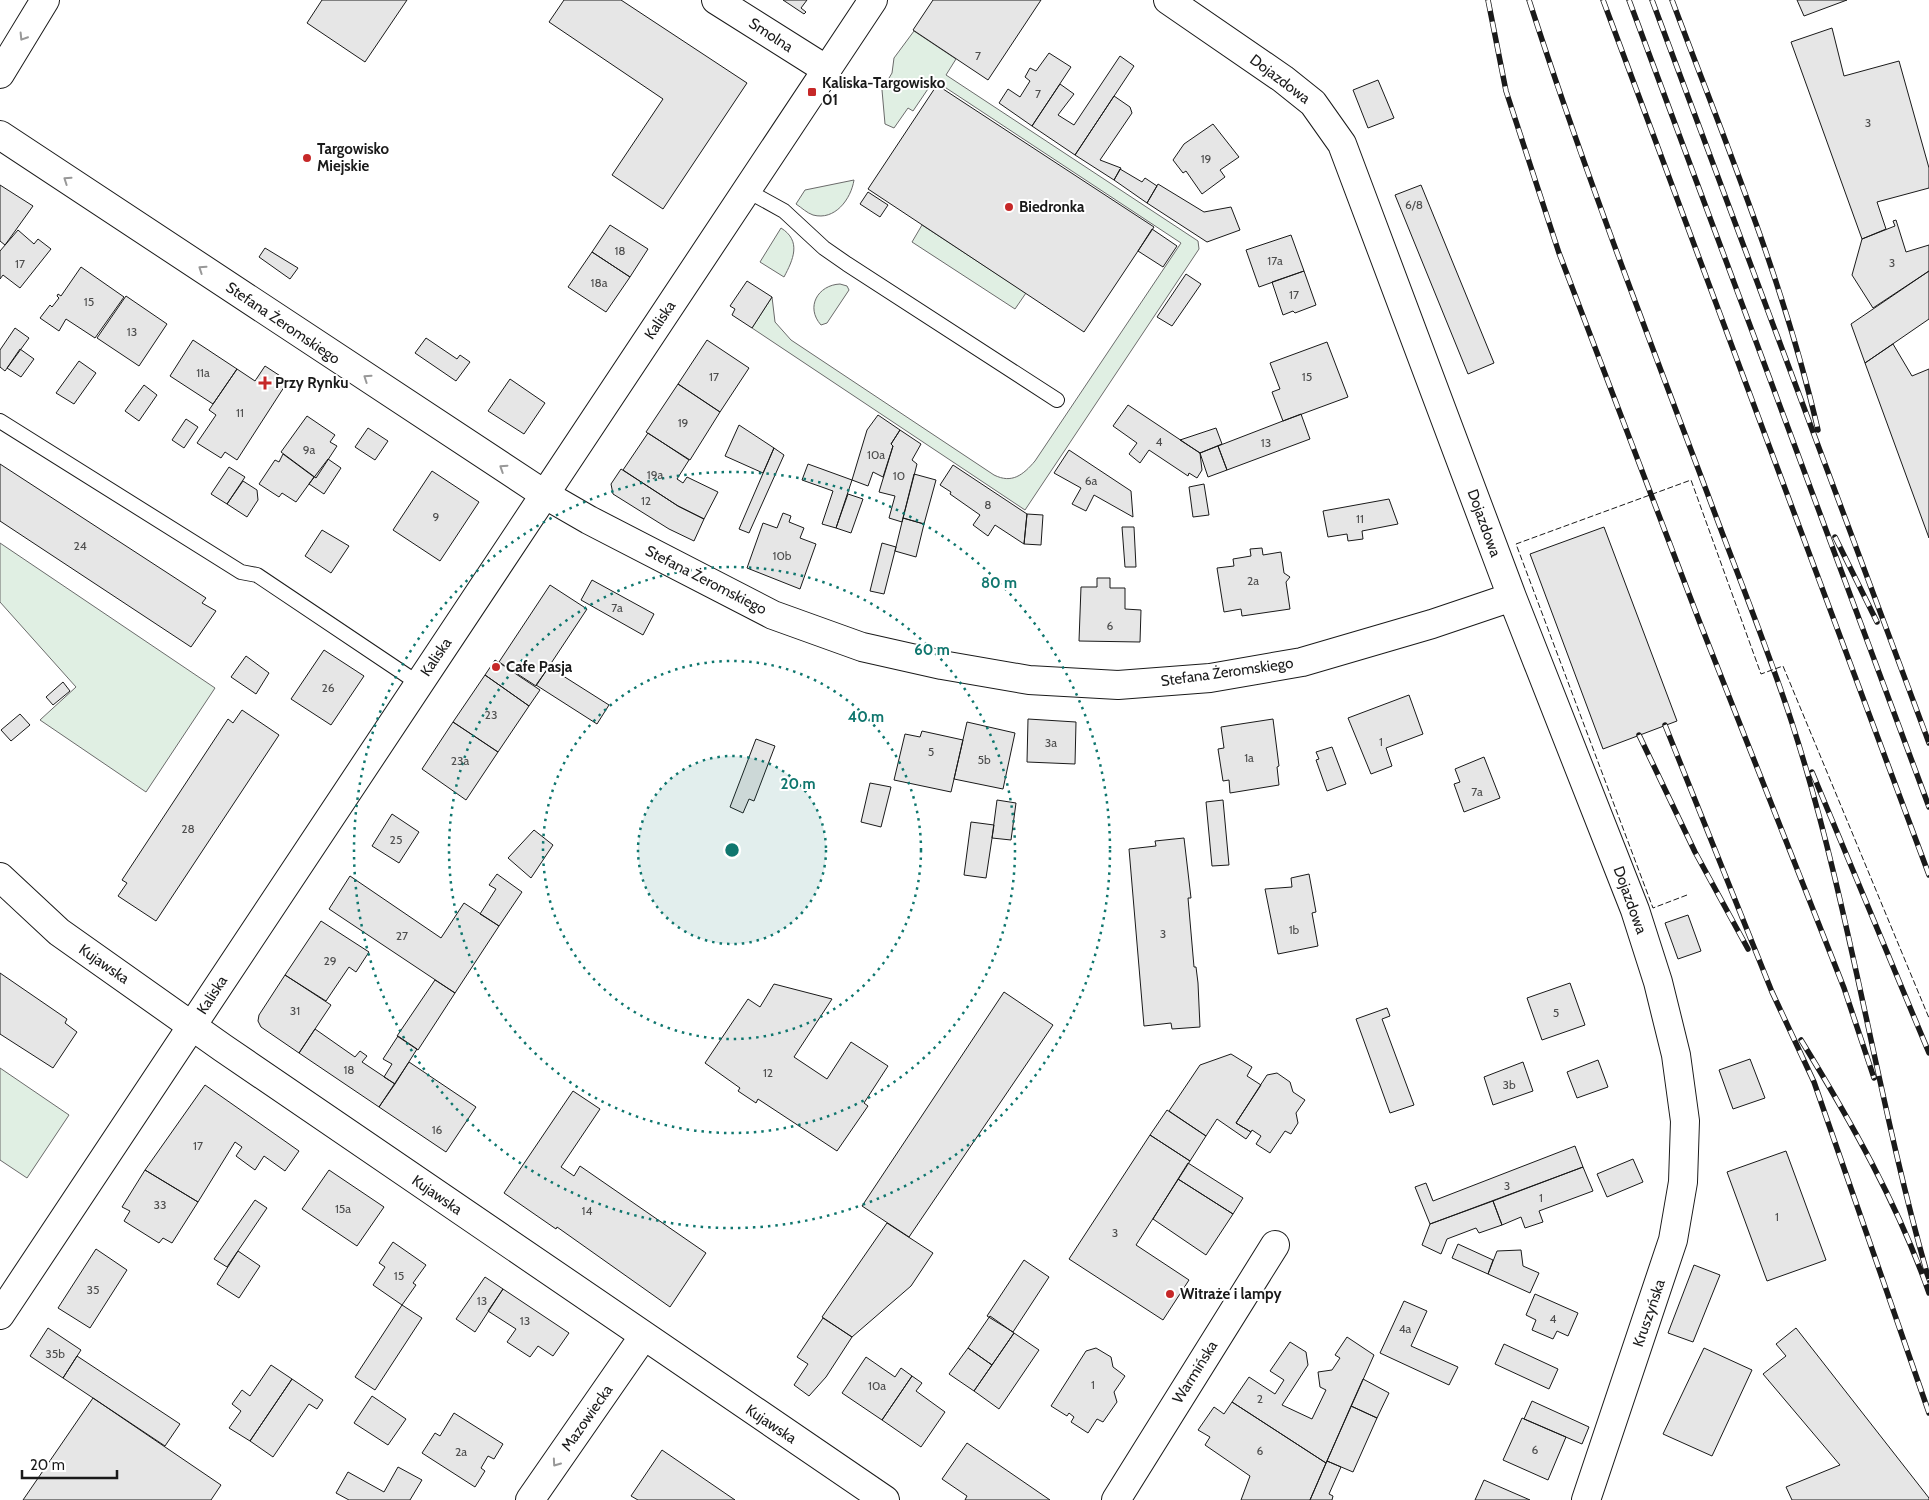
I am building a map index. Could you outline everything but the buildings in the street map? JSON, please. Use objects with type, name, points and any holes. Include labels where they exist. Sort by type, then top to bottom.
[{"type":"street","points":[[0,74],[45,0]]},
{"type":"street","name":"Smolna","points":[[716,0],[826,70]]},
{"type":"street","name":"Kaliska","points":[[0,1315],[873,0]]},
{"type":"street","name":"Dojazdowa","points":[[1168,0],[1283,79],[1313,104],[1342,144],[1512,597],[1635,910],[1658,982],[1676,1055],[1685,1121]]},
{"type":"street","name":"Stefana Żeromskiego","points":[[0,135],[544,494],[588,520],[773,615],[862,647],[942,665],[1029,680],[1118,686],[1210,678],[1302,662],[1432,624],[1512,597]]},
{"type":"street","name":"Kujawska","points":[[0,877],[59,932],[192,1026],[643,1337],[885,1500]]},
{"type":"street","name":"Kruszyńska","points":[[1586,1500],[1673,1240],[1683,1182],[1685,1121]]},
{"type":"street","name":"Warmińska","points":[[1116,1500],[1275,1245]]},
{"type":"street","name":"Mazowiecka","points":[[530,1500],[643,1337]]},
{"type":"lane","points":[[746,190],[784,211],[824,248],[854,269],[1057,400]]},
{"type":"lane","points":[[0,420],[240,572],[257,575],[418,683]]},
{"type":"green space","points":[[914,31],[956,59],[946,75],[1198,241],[1199,249],[1025,510],[752,328],[772,297],[775,322],[791,340],[994,475],[1006,479],[1012,478],[1022,474],[1035,461],[1181,243],[934,80],[913,111],[908,108],[894,128],[885,124],[882,90],[892,73],[894,58]]},
{"type":"green space","points":[[854,180],[846,201],[835,212],[828,215],[813,215],[796,204],[805,190]]},
{"type":"green space","points":[[922,225],[1026,293],[1015,309],[912,242]]},
{"type":"green space","points":[[781,228],[788,233],[794,245],[793,257],[784,277],[760,262]]},
{"type":"green space","points":[[840,284],[847,286],[849,290],[827,323],[821,325],[814,311],[816,298],[826,288]]},
{"type":"green space","points":[[0,543],[215,688],[146,792],[40,720],[76,687],[0,602]]},
{"type":"green space","points":[[0,1068],[69,1115],[27,1178],[0,1160]]},
{"type":"railway","points":[[1488,0],[1506,91],[1559,253],[1700,623],[1844,988],[1874,1078]]},
{"type":"railway","points":[[1529,0],[1615,249],[1762,637],[1792,723],[1831,861],[1910,1211],[1929,1280]]},
{"type":"railway","points":[[1603,0],[1929,875]]},
{"type":"railway","points":[[1629,0],[1929,807]]},
{"type":"railway","points":[[1652,0],[1929,743]]},
{"type":"railway","points":[[1672,0],[1733,159],[1771,266],[1804,375],[1818,430]]},
{"type":"railway","points":[[1835,537],[1877,622]]},
{"type":"railway","points":[[1665,725],[1772,992],[1814,1082],[1929,1413]]},
{"type":"railway","points":[[1639,735],[1695,852],[1748,949]]},
{"type":"railway","points":[[1812,772],[1929,1053]]},
{"type":"railway","points":[[1801,1040],[1872,1163],[1903,1227],[1929,1293]]},
{"type":"fence","points":[[1687,895],[1653,908],[1516,544],[1691,480],[1761,674],[1783,666],[1929,1018]]},
{"type":"place","name":"Kaliska-Targowisko 01","points":[[812,92]]},
{"type":"place","name":"Targowisko Miejskie","points":[[307,158]]},
{"type":"place","name":"Biedronka","points":[[1009,207]]},
{"type":"place","name":"Przy Rynku","points":[[265,383]]},
{"type":"place","name":"Cafe Pasja","points":[[496,667]]},
{"type":"place","name":"Witraże i lampy","points":[[1170,1294]]}]
